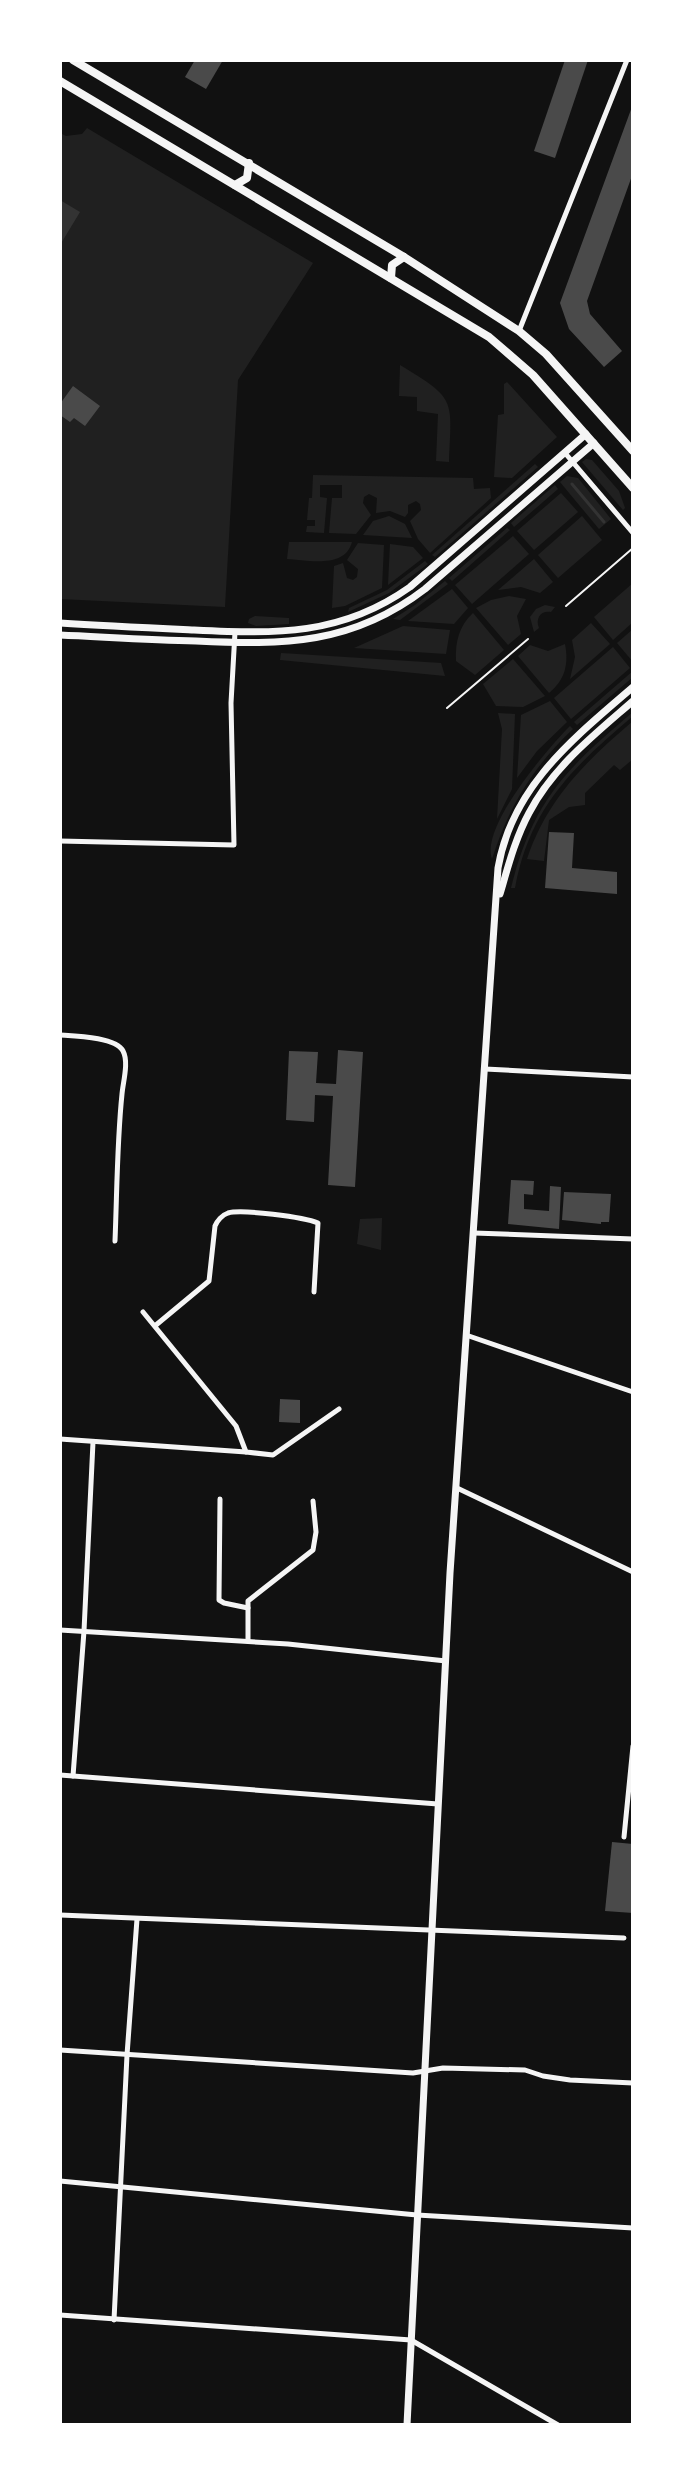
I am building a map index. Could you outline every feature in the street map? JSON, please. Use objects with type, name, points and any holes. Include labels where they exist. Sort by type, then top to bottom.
[{"type":"main road","points":[[73,60],[84,63],[404,257],[519,331],[555,363],[633,451]]},
{"type":"main road","points":[[60,81],[499,345],[533,375],[633,488]]},
{"type":"main road","points":[[235,185],[247,178],[249,163]]},
{"type":"main road","points":[[391,278],[392,265],[404,257]]},
{"type":"main road","points":[[60,623],[282,632],[314,629],[357,617],[383,605],[435,567],[586,434]]},
{"type":"main road","points":[[60,635],[278,643],[318,639],[354,629],[396,610],[443,575],[594,443]]},
{"type":"main road","points":[[407,2425],[465,1335],[500,855],[524,798],[552,760],[633,687]]},
{"type":"main road","points":[[497,904],[518,835],[547,784],[569,758],[633,701]]},
{"type":"street","points":[[519,331],[627,60]]},
{"type":"street","points":[[565,453],[633,533]]},
{"type":"street","points":[[60,841],[234,845],[231,703],[235,632]]},
{"type":"street","points":[[60,1035],[116,1044],[123,1049],[126,1059],[121,1095],[115,1241]]},
{"type":"street","points":[[485,1069],[633,1077]]},
{"type":"street","points":[[156,1325],[209,1281],[215,1226],[228,1213],[306,1218],[318,1223],[314,1292]]},
{"type":"street","points":[[474,1233],[633,1239]]},
{"type":"street","points":[[143,1312],[236,1426],[246,1452]]},
{"type":"street","points":[[465,1335],[633,1392]]},
{"type":"street","points":[[60,1439],[273,1455],[339,1409]]},
{"type":"street","points":[[73,1776],[93,1442]]},
{"type":"street","points":[[457,1488],[633,1572]]},
{"type":"street","points":[[220,1499],[219,1600],[248,1608]]},
{"type":"street","points":[[248,1641],[248,1601],[313,1550],[316,1532],[313,1501]]},
{"type":"street","points":[[60,1630],[248,1641],[446,1661]]},
{"type":"street","points":[[624,1837],[633,1746]]},
{"type":"street","points":[[60,1775],[439,1804]]},
{"type":"street","points":[[60,1915],[624,1938]]},
{"type":"street","points":[[114,2320],[137,1919]]},
{"type":"street","points":[[60,2050],[413,2073],[455,2068],[525,2070],[570,2080],[633,2083]]},
{"type":"street","points":[[60,2181],[417,2215],[633,2228]]},
{"type":"street","points":[[60,2315],[411,2340],[558,2425]]},
{"type":"path","points":[[566,606],[633,548]]},
{"type":"path","points":[[447,708],[528,639]]},
{"type":"shaded area","points":[[87,128],[313,263],[238,380],[225,607],[60,599],[60,133],[66,136],[82,134]]},
{"type":"shaded area","points":[[60,200],[80,212],[60,245]]},
{"type":"shaded area","points":[[400,365],[432,386],[447,402],[450,412],[449,462],[436,461],[438,414],[417,411],[417,397],[399,396]]},
{"type":"shaded area","points":[[507,382],[557,437],[512,478],[494,477],[498,415],[504,414],[504,384]]},
{"type":"shaded area","points":[[592,460],[619,491],[623,510],[582,462]]},
{"type":"shaded area","points":[[535,464],[538,467],[435,557],[432,555]]},
{"type":"shaded area","points":[[313,475],[473,478],[474,489],[490,488],[491,498],[430,553],[418,539],[410,521],[421,510],[416,501],[408,505],[405,517],[390,511],[376,513],[377,498],[369,494],[364,497],[363,503],[371,515],[356,534],[329,533],[332,498],[342,498],[342,485],[320,485],[320,497],[327,498],[324,533],[306,532],[307,526],[315,526],[315,520],[307,520]]},
{"type":"shaded area","points":[[567,476],[578,478],[611,519],[599,529],[560,482]]},
{"type":"shaded area","points":[[555,485],[558,489],[514,527],[511,523]]},
{"type":"shaded area","points":[[561,493],[578,512],[534,550],[517,531]]},
{"type":"shaded area","points":[[389,516],[405,524],[412,538],[363,535],[373,521]]},
{"type":"shaded area","points":[[582,516],[602,540],[558,578],[538,555]]},
{"type":"shaded area","points":[[507,528],[510,530],[452,581],[449,578]]},
{"type":"shaded area","points":[[513,536],[529,554],[472,604],[455,585]]},
{"type":"shaded area","points":[[289,542],[352,542],[342,556],[334,560],[315,561],[287,559]]},
{"type":"shaded area","points":[[358,543],[384,545],[382,588],[345,606],[332,608],[334,566],[343,563],[347,578],[353,580],[357,577],[358,569],[347,560]]},
{"type":"shaded area","points":[[390,544],[413,547],[423,558],[388,585]]},
{"type":"shaded area","points":[[534,559],[553,582],[540,593],[521,587],[498,590]]},
{"type":"shaded area","points":[[425,561],[428,564],[389,593],[348,612],[349,608],[387,590]]},
{"type":"shaded area","points":[[445,581],[448,584],[400,620],[393,619],[415,605]]},
{"type":"shaded area","points":[[633,583],[633,622],[613,640],[594,617]]},
{"type":"shaded area","points":[[452,589],[468,608],[454,624],[408,621]]},
{"type":"shaded area","points":[[509,596],[526,599],[517,616],[521,634],[508,645],[476,608]]},
{"type":"shaded area","points":[[545,605],[555,607],[540,616],[539,628],[534,632],[530,617],[536,609]]},
{"type":"shaded area","points":[[473,613],[504,650],[475,675],[456,661],[459,635]]},
{"type":"shaded area","points":[[255,616],[289,618],[289,624],[256,626],[248,623]]},
{"type":"shaded area","points":[[591,623],[610,644],[570,679],[575,657],[572,640]]},
{"type":"shaded area","points":[[403,626],[450,630],[446,654],[354,648]]},
{"type":"shaded area","points":[[633,629],[633,662],[617,643]]},
{"type":"shaded area","points":[[565,644],[564,671],[559,683],[549,693],[518,656],[530,645],[548,651]]},
{"type":"shaded area","points":[[613,647],[630,668],[571,719],[554,698]]},
{"type":"shaded area","points":[[281,653],[441,663],[445,676],[280,660]]},
{"type":"shaded area","points":[[513,659],[545,696],[523,707],[496,706],[483,684]]},
{"type":"shaded area","points":[[633,671],[633,677],[577,725],[574,722]]},
{"type":"shaded area","points":[[550,701],[567,722],[537,751],[517,778],[521,715]]},
{"type":"shaded area","points":[[633,712],[633,716],[573,771],[543,811],[531,834],[515,888],[511,888],[530,831],[555,788],[589,751]]},
{"type":"shaded area","points":[[498,713],[515,714],[512,789],[497,819],[502,729]]},
{"type":"shaded area","points":[[633,721],[633,759],[620,770],[614,765],[585,793],[585,805],[569,807],[549,820],[544,861],[527,859],[545,818],[570,782]]},
{"type":"shaded area","points":[[570,726],[573,729],[524,788],[506,822],[492,859],[491,845],[506,809],[532,769]]},
{"type":"shaded area","points":[[382,1218],[381,1250],[357,1244],[360,1219]]},
{"type":"building","points":[[195,60],[223,60],[206,89],[185,77]]},
{"type":"building","points":[[565,60],[588,60],[555,158],[534,151]]},
{"type":"building","points":[[633,104],[633,173],[587,301],[590,314],[622,351],[604,367],[569,329],[560,303]]},
{"type":"building","points":[[73,386],[100,406],[85,426],[74,418],[70,422],[60,415],[60,404]]},
{"type":"building","points":[[549,832],[574,833],[572,868],[617,872],[617,894],[545,888]]},
{"type":"building","points":[[338,1050],[363,1052],[355,1187],[328,1185],[333,1096],[315,1095],[314,1122],[286,1120],[289,1051],[318,1052],[316,1083],[336,1084]]},
{"type":"building","points":[[511,1180],[534,1181],[533,1195],[524,1194],[524,1209],[549,1211],[550,1186],[561,1187],[559,1229],[508,1224]]},
{"type":"building","points":[[564,1192],[611,1194],[609,1222],[562,1220]]},
{"type":"building","points":[[280,1399],[300,1400],[300,1423],[279,1422]]},
{"type":"building","points":[[612,1842],[633,1844],[633,1913],[605,1911]]},
{"type":"waterway","points":[[572,484],[604,522]]}]
